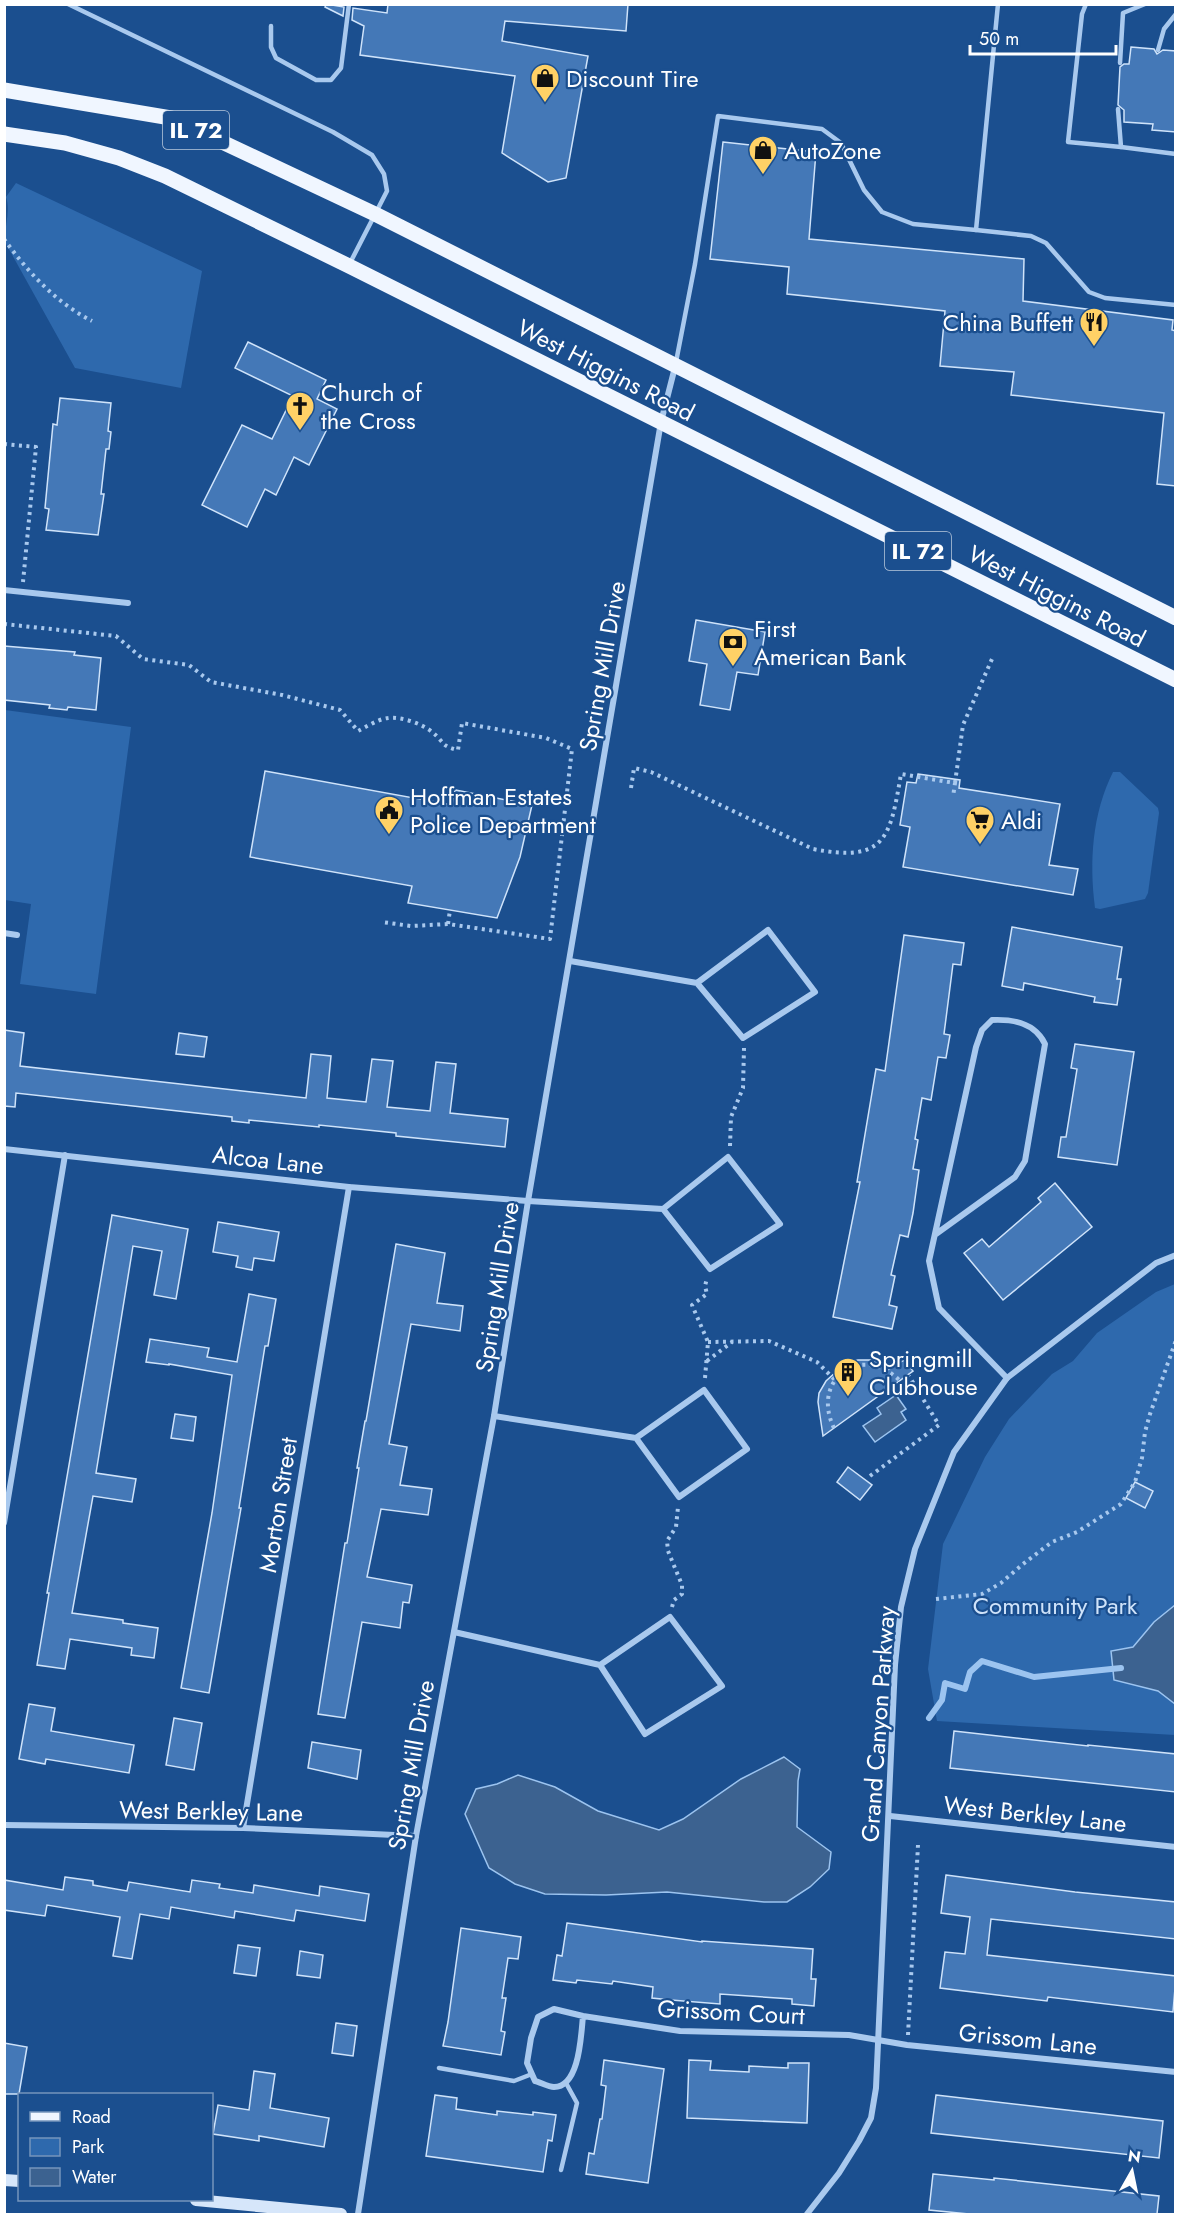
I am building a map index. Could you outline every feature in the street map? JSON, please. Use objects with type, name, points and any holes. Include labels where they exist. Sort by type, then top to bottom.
[{"type":"main road","name":"West Higgins Road","points":[[4,90],[171,118],[375,214],[1176,618]]},
{"type":"main road","name":"West Higgins Road","points":[[4,135],[65,143],[118,158],[165,176],[1176,680]]},
{"type":"street","name":"Spring Mill Drive","points":[[358,2214],[416,1836],[495,1416],[528,1202],[661,422],[675,367]]},
{"type":"street","points":[[4,590],[128,603]]},
{"type":"street","points":[[570,961],[697,983],[743,1038],[815,992],[768,930],[697,983]]},
{"type":"street","points":[[4,933],[17,934]]},
{"type":"street","points":[[936,1234],[1015,1177],[1025,1161],[1045,1044],[1041,1035],[1021,1022],[992,1020],[982,1030],[976,1047],[929,1261],[939,1308],[1007,1378]]},
{"type":"street","name":"Alcoa Lane","points":[[4,1149],[348,1187],[528,1202],[663,1209]]},
{"type":"street","points":[[4,1522],[64,1155]]},
{"type":"street","points":[[728,1157],[780,1224],[710,1269],[663,1209],[728,1157]]},
{"type":"street","name":"Morton Street","points":[[243,1828],[348,1187]]},
{"type":"street","name":"Grand Canyon Parkway","points":[[807,2214],[859,2141],[871,2118],[876,2088],[895,1665],[901,1607],[915,1549],[954,1452],[1007,1378],[1156,1263],[1176,1255]]},
{"type":"street","points":[[495,1416],[636,1438],[704,1390],[747,1449],[679,1497],[636,1438]]},
{"type":"street","points":[[454,1632],[600,1665],[645,1734],[723,1686],[670,1617],[600,1665]]},
{"type":"street","name":"West Berkley Lane","points":[[890,1816],[1176,1847]]},
{"type":"street","name":"West Berkley Lane","points":[[4,1825],[243,1828],[416,1836]]},
{"type":"street","name":"Grissom Court","points":[[532,2074],[527,2063],[531,2038],[538,2017],[554,2009],[680,2031],[849,2035],[878,2040]]},
{"type":"street","points":[[532,2074],[535,2081],[554,2087],[566,2083],[575,2070],[584,2016]]},
{"type":"street","name":"Grissom Lane","points":[[878,2040],[907,2045],[1176,2072]]},
{"type":"street","points":[[213,2201],[341,2214]]},
{"type":"lane","points":[[68,4],[333,132],[372,155],[384,174],[387,191],[349,266]]},
{"type":"lane","points":[[271,26],[271,47],[276,58],[316,80],[331,80],[340,68],[349,4]]},
{"type":"lane","points":[[976,230],[998,4]]},
{"type":"lane","points":[[1086,4],[1068,141],[1176,154]]},
{"type":"lane","points":[[1120,63],[1123,13],[1145,4]]},
{"type":"lane","points":[[1158,50],[1164,29],[1176,14]]},
{"type":"lane","points":[[1118,109],[1121,147]]},
{"type":"lane","points":[[675,367],[695,264],[718,116],[822,129],[841,143],[864,190],[882,212],[913,224],[1031,236],[1046,243],[1089,291],[1105,298],[1176,305]]},
{"type":"lane","points":[[439,2068],[514,2080],[532,2074]]},
{"type":"lane","points":[[561,2170],[577,2103],[566,2083]]},
{"type":"path","points":[[4,239],[21,262],[58,301],[71,311],[92,321]]},
{"type":"path","points":[[4,444],[36,447],[22,592]]},
{"type":"path","points":[[4,624],[116,636],[143,659],[189,666],[211,682],[282,695],[340,710],[358,731],[387,718],[399,719],[432,731],[446,747],[458,750],[462,723],[546,738],[572,749],[550,939],[448,924],[411,926],[382,922]]},
{"type":"path","points":[[953,797],[963,725],[992,659]]},
{"type":"path","points":[[632,788],[634,768],[651,772],[813,849],[835,853],[864,852],[878,844],[887,832],[894,814],[901,774],[954,783]]},
{"type":"path","points":[[448,924],[450,910]]},
{"type":"path","points":[[728,1157],[731,1117],[743,1088],[743,1038]]},
{"type":"path","points":[[704,1390],[708,1342],[692,1305],[707,1294],[705,1286],[710,1269]]},
{"type":"path","points":[[936,1599],[982,1594],[1001,1583],[1052,1542],[1077,1532],[1121,1504],[1135,1482],[1150,1414],[1176,1340]]},
{"type":"path","points":[[708,1342],[769,1341],[817,1362],[835,1380]]},
{"type":"path","points":[[706,1361],[732,1342]]},
{"type":"path","points":[[834,1428],[830,1422],[827,1403],[830,1384],[852,1367],[866,1364],[879,1366],[900,1381]]},
{"type":"path","points":[[870,1476],[939,1425],[909,1376]]},
{"type":"path","points":[[670,1617],[674,1600],[682,1594],[682,1585],[668,1551],[667,1541],[676,1527],[679,1497]]},
{"type":"path","points":[[907,2045],[918,1845]]},
{"type":"green space","points":[[16,183],[202,271],[181,388],[75,368],[5,242],[8,208],[6,197]]},
{"type":"green space","points":[[5,710],[131,727],[96,994],[20,984],[31,904],[5,900]]},
{"type":"green space","points":[[1113,772],[1120,772],[1158,808],[1159,813],[1148,893],[1145,899],[1100,909],[1095,908],[1093,891],[1094,838],[1100,804]]},
{"type":"green space","name":"Community Park","points":[[1175,1284],[1175,1735],[937,1721],[928,1669],[943,1544],[985,1457],[1009,1419],[1052,1374],[1073,1361],[1097,1333],[1156,1292]]},
{"type":"water","points":[[896,1395],[906,1409],[901,1412],[906,1420],[875,1442],[863,1426],[881,1414],[877,1408]]},
{"type":"water","points":[[1175,1605],[1175,1704],[1158,1691],[1114,1680],[1111,1651],[1133,1647],[1154,1622]]},
{"type":"water","points":[[784,1757],[800,1769],[797,1827],[831,1852],[829,1869],[810,1887],[787,1902],[764,1902],[667,1892],[606,1895],[545,1894],[515,1884],[489,1868],[465,1814],[476,1789],[497,1784],[518,1775],[555,1787],[598,1811],[659,1830],[683,1819],[741,1779]]},
{"type":"building","points":[[326,4],[344,7],[343,16],[325,7]]},
{"type":"building","points":[[388,4],[628,4],[626,31],[505,21],[502,41],[588,56],[566,178],[548,182],[502,153],[515,76],[360,55],[364,26],[352,20],[353,8],[387,13]]},
{"type":"building","points":[[1131,47],[1154,49],[1157,54],[1163,50],[1176,51],[1176,132],[1152,130],[1153,124],[1124,122],[1124,110],[1118,105],[1120,67],[1129,64]]},
{"type":"building","points":[[723,142],[816,152],[809,239],[1024,259],[1023,301],[1173,320],[1172,330],[1176,331],[1176,486],[1157,484],[1164,413],[1011,395],[1014,372],[940,366],[945,311],[787,294],[789,267],[710,259]]},
{"type":"building","name":"Church of the Cross","points":[[248,342],[326,380],[317,399],[337,409],[309,465],[294,457],[276,495],[265,489],[247,527],[202,505],[242,425],[272,439],[293,396],[235,368]]},
{"type":"building","points":[[60,398],[111,403],[108,431],[111,432],[109,449],[106,449],[101,494],[104,494],[98,535],[46,530],[49,509],[45,508],[53,424],[57,425]]},
{"type":"building","name":"First American Bank","points":[[696,620],[765,632],[758,675],[737,672],[730,710],[700,705],[707,664],[689,661]]},
{"type":"building","points":[[4,646],[75,652],[74,655],[101,658],[96,710],[68,707],[67,710],[49,708],[50,705],[4,700]]},
{"type":"building","name":"Hoffman Estates Police Department","points":[[265,771],[452,805],[455,790],[532,805],[520,857],[497,918],[408,903],[412,886],[250,857]]},
{"type":"building","name":"Aldi","points":[[918,774],[960,780],[959,788],[1060,804],[1049,865],[1078,869],[1073,895],[903,867],[910,827],[900,825],[907,782],[916,783]]},
{"type":"building","points":[[1012,927],[1122,947],[1117,979],[1121,979],[1117,1005],[1094,1002],[1095,997],[1024,983],[1023,990],[1002,986]]},
{"type":"building","points":[[904,935],[964,943],[961,965],[953,964],[944,1034],[950,1035],[946,1058],[938,1057],[931,1100],[922,1098],[915,1139],[918,1140],[913,1169],[919,1170],[913,1213],[908,1237],[900,1235],[891,1275],[895,1276],[889,1305],[897,1307],[892,1329],[833,1317],[860,1182],[857,1182],[876,1069],[885,1071]]},
{"type":"building","points":[[4,1030],[24,1033],[20,1066],[306,1098],[311,1054],[331,1056],[327,1098],[366,1102],[372,1059],[393,1061],[387,1107],[430,1111],[436,1062],[456,1064],[450,1113],[508,1119],[505,1147],[396,1136],[396,1133],[319,1125],[319,1127],[249,1120],[249,1123],[232,1121],[232,1117],[16,1093],[15,1107],[4,1106]]},
{"type":"building","points":[[179,1033],[207,1037],[204,1057],[176,1054]]},
{"type":"building","points":[[1075,1044],[1134,1052],[1117,1165],[1058,1157],[1061,1137],[1066,1137],[1077,1069],[1071,1068]]},
{"type":"building","points":[[1055,1183],[1092,1227],[1003,1300],[964,1253],[982,1239],[989,1247],[1041,1202],[1038,1198]]},
{"type":"building","points":[[112,1215],[188,1229],[176,1299],[154,1295],[162,1251],[133,1246],[96,1473],[136,1479],[132,1502],[93,1496],[72,1613],[123,1620],[123,1623],[158,1628],[154,1658],[131,1655],[132,1648],[70,1639],[65,1669],[37,1665],[49,1593],[47,1593]]},
{"type":"building","points":[[218,1222],[279,1232],[274,1261],[254,1258],[252,1270],[236,1267],[238,1256],[213,1252]]},
{"type":"building","points":[[396,1244],[445,1253],[437,1303],[463,1306],[460,1331],[411,1324],[389,1444],[407,1447],[400,1485],[432,1489],[428,1515],[381,1509],[367,1577],[412,1585],[409,1603],[403,1602],[400,1628],[362,1622],[345,1718],[318,1714],[359,1468],[357,1468]]},
{"type":"building","points":[[249,1294],[276,1299],[268,1346],[265,1346],[239,1508],[241,1508],[209,1693],[181,1688],[212,1513],[232,1375],[146,1362],[150,1339],[209,1348],[207,1357],[237,1362]]},
{"type":"building","name":"Springmill Clubhouse","points":[[871,1360],[885,1364],[884,1372],[904,1360],[913,1371],[823,1436],[818,1402],[819,1393],[826,1381],[846,1363]]},
{"type":"building","points":[[175,1414],[196,1417],[193,1441],[171,1438]]},
{"type":"building","points":[[848,1467],[872,1485],[860,1500],[837,1482]]},
{"type":"building","points":[[1135,1482],[1153,1491],[1145,1508],[1126,1498]]},
{"type":"building","points":[[29,1704],[55,1708],[51,1731],[134,1745],[129,1773],[46,1759],[45,1764],[19,1759]]},
{"type":"building","points":[[174,1718],[202,1723],[194,1770],[166,1765]]},
{"type":"building","points":[[954,1731],[1176,1754],[1176,1792],[950,1768]]},
{"type":"building","points":[[312,1742],[361,1750],[357,1779],[308,1768]]},
{"type":"building","points":[[946,1875],[1075,1892],[1176,1902],[1176,1939],[991,1919],[987,1955],[1176,1976],[1173,2012],[1048,1997],[1047,2001],[940,1988],[945,1952],[965,1954],[970,1917],[941,1913]]},
{"type":"building","points":[[65,1877],[93,1881],[93,1885],[127,1891],[129,1882],[190,1892],[192,1880],[220,1884],[219,1888],[253,1893],[254,1885],[319,1896],[320,1886],[369,1894],[365,1921],[296,1910],[294,1921],[235,1911],[234,1918],[171,1907],[169,1919],[140,1914],[132,1959],[113,1956],[120,1917],[47,1905],[45,1916],[4,1910],[4,1880],[63,1890]]},
{"type":"building","points":[[567,1923],[702,1942],[813,1949],[811,1979],[816,1979],[814,2006],[792,2004],[792,1999],[720,1994],[720,2004],[671,2000],[652,1998],[653,1987],[613,1981],[612,1984],[553,1980],[557,1955],[562,1956]]},
{"type":"building","points":[[461,1928],[521,1937],[518,1959],[508,1958],[502,1998],[506,1998],[501,2031],[505,2032],[501,2055],[443,2046]]},
{"type":"building","points":[[238,1945],[260,1948],[256,1976],[234,1973]]},
{"type":"building","points":[[300,1951],[323,1955],[320,1978],[297,1975]]},
{"type":"building","points":[[336,2023],[357,2026],[353,2056],[332,2053]]},
{"type":"building","points":[[4,2043],[27,2047],[19,2093],[4,2094]]},
{"type":"building","points":[[604,2060],[664,2069],[648,2183],[586,2174],[589,2153],[594,2154],[600,2119],[602,2119],[606,2086],[601,2085]]},
{"type":"building","points":[[689,2060],[711,2061],[710,2070],[749,2072],[749,2066],[788,2068],[788,2063],[809,2063],[807,2123],[687,2118]]},
{"type":"building","points":[[254,2071],[275,2074],[270,2108],[329,2118],[324,2147],[259,2136],[259,2141],[213,2134],[218,2105],[249,2110]]},
{"type":"building","points":[[435,2095],[457,2098],[456,2109],[497,2115],[497,2111],[556,2115],[552,2141],[548,2140],[543,2172],[426,2156]]},
{"type":"building","points":[[936,2095],[1163,2121],[1159,2158],[931,2133]]},
{"type":"building","points":[[933,2174],[994,2180],[994,2178],[1159,2196],[1157,2214],[969,2214],[929,2210]]},
{"type":"waterway","points":[[929,1718],[942,1700],[945,1683],[965,1689],[970,1672],[982,1661],[1034,1677],[1121,1668]]},
{"type":"place","name":"Discount Tire","points":[[545,104]]},
{"type":"place","name":"AutoZone","points":[[763,176]]},
{"type":"place","name":"China Buffett","points":[[1094,348]]},
{"type":"place","name":"Church of the Cross","points":[[300,432]]},
{"type":"place","name":"First American Bank","points":[[733,668]]},
{"type":"place","name":"Hoffman Estates Police Department","points":[[389,836]]},
{"type":"place","name":"Aldi","points":[[980,846]]},
{"type":"place","name":"Springmill Clubhouse","points":[[848,1398]]}]
